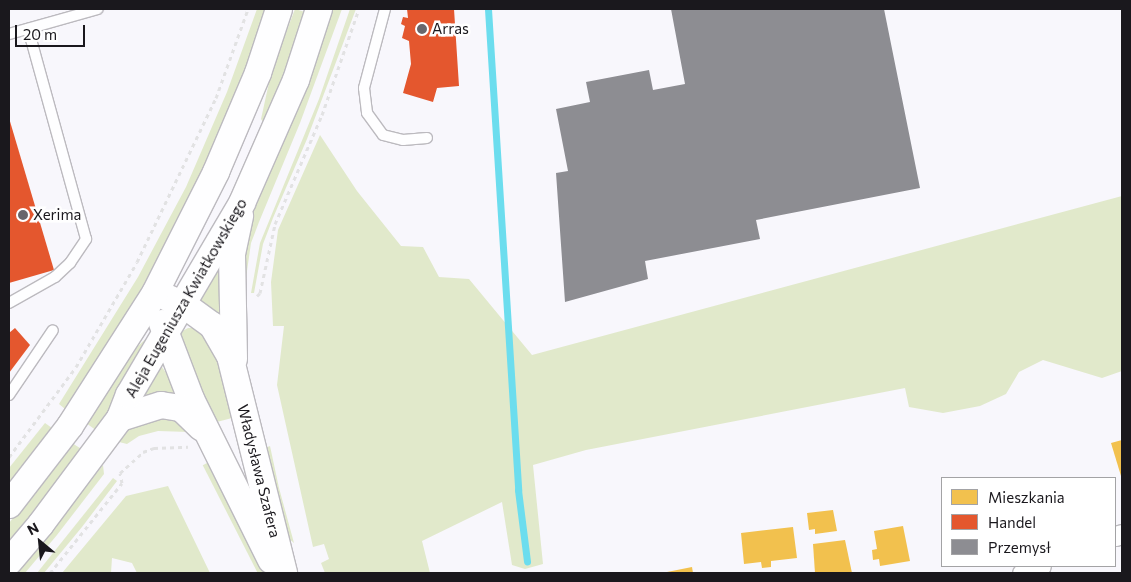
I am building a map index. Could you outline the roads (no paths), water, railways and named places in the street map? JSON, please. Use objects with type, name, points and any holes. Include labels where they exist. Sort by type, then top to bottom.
[{"type":"street","name":"Aleja Eugeniusza Kwiatkowskiego","points":[[9,505],[70,426],[156,293],[216,172],[258,73],[279,9]]},
{"type":"street","name":"Aleja Eugeniusza Kwiatkowskiego","points":[[9,562],[41,524],[120,418],[129,395],[166,336],[218,239],[242,203],[296,80],[319,9]]},
{"type":"street","name":"Władysława Szafera","points":[[235,368],[232,254],[242,203]]},
{"type":"street","name":"Władysława Szafera","points":[[156,293],[184,304],[212,325],[222,338],[235,368],[284,573]]},
{"type":"street","name":"Władysława Szafera","points":[[156,293],[166,336],[204,445],[280,573]]},
{"type":"street","name":"Władysława Szafera","points":[[120,418],[161,405],[181,408],[199,424],[204,445]]},
{"type":"street","points":[[1022,573],[1038,567]]},
{"type":"lane","points":[[9,34],[98,9]]},
{"type":"lane","points":[[385,9],[364,88],[367,113],[383,134],[403,140],[427,138]]},
{"type":"lane","points":[[9,303],[55,277],[86,240],[28,29]]},
{"type":"lane","points":[[9,395],[53,330]]},
{"type":"waterway","points":[[488,9],[518,490],[527,561]]},
{"type":"place","name":"Arras","points":[[422,29]]},
{"type":"place","name":"Xerima","points":[[23,215]]}]
